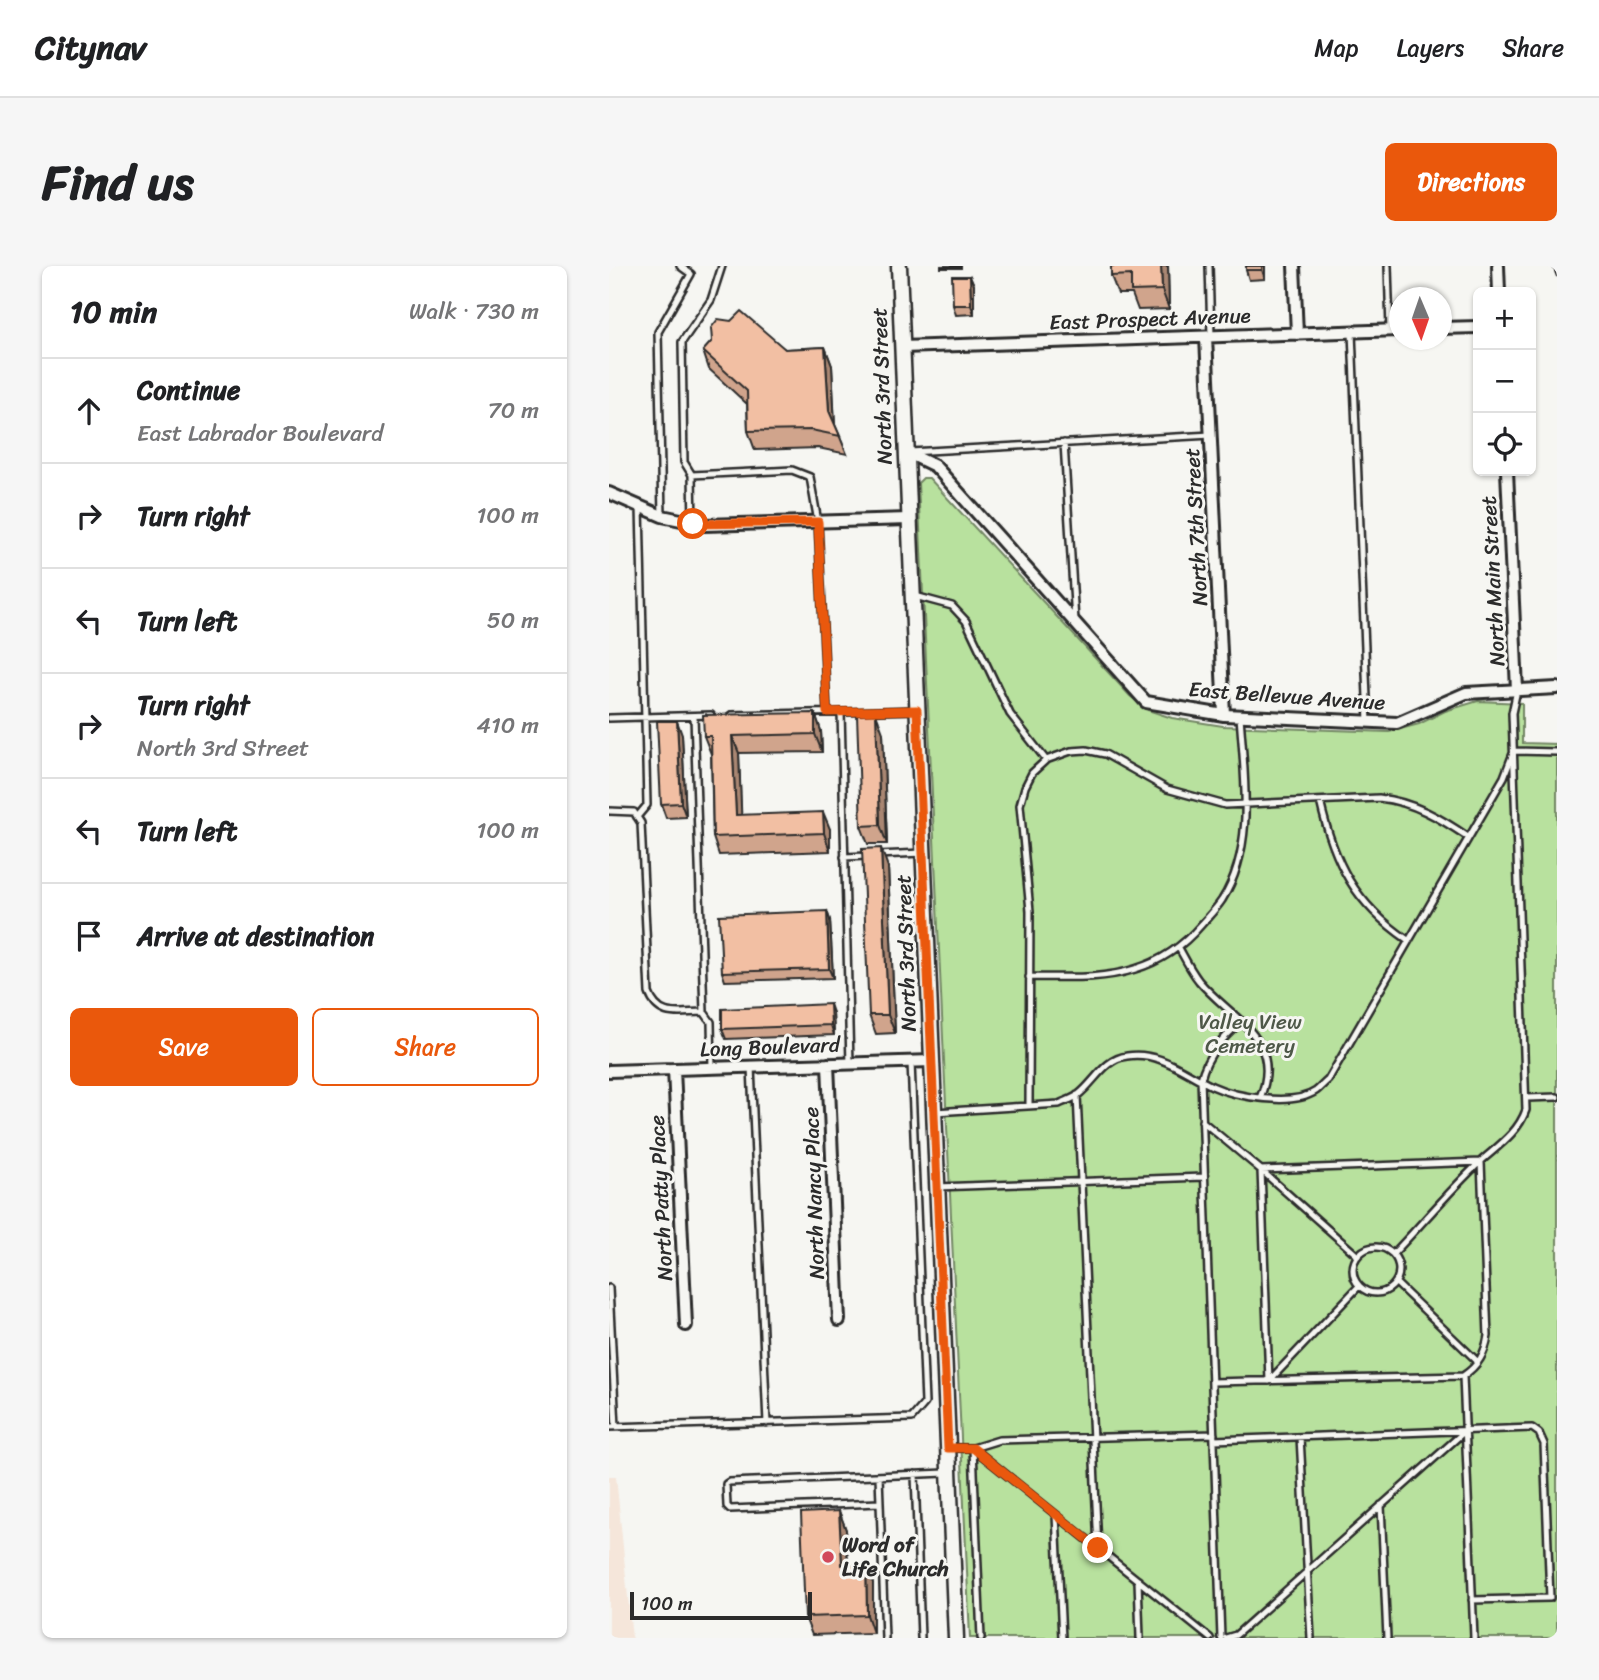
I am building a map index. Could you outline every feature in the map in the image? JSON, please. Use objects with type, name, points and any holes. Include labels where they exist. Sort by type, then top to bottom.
[{"type":"main road","name":"North 3rd Street","points":[[899,266],[956,1638]]},
{"type":"street","points":[[1294,266],[1297,334]]},
{"type":"street","points":[[1498,266],[1499,287]]},
{"type":"street","points":[[1452,328],[1473,327]]},
{"type":"street","name":"East Prospect Avenue","points":[[902,347],[1389,330]]},
{"type":"street","name":"North 7th Street","points":[[1209,337],[1224,715]]},
{"type":"street","name":"East Bellevue Avenue","points":[[906,452],[935,466],[1146,702],[1224,715],[1397,723],[1466,693],[1557,688]]},
{"type":"street","name":"North Main Street","points":[[1507,476],[1517,690]]},
{"type":"street","points":[[609,493],[662,516],[693,524],[909,519]]},
{"type":"street","name":"Long Boulevard","points":[[609,1071],[932,1061]]},
{"type":"street","name":"North Nancy Place","points":[[828,1065],[839,1320]]},
{"type":"street","name":"North Patty Place","points":[[674,1069],[686,1325]]},
{"type":"lane","points":[[662,516],[658,332],[691,274],[680,266]]},
{"type":"lane","points":[[693,524],[692,475],[684,462],[683,342],[711,300],[722,266]]},
{"type":"lane","points":[[1209,266],[1209,337]]},
{"type":"lane","points":[[1388,266],[1390,287]]},
{"type":"lane","points":[[1352,331],[1368,722]]},
{"type":"lane","points":[[906,452],[1211,435]]},
{"type":"lane","points":[[1064,443],[1076,624]]},
{"type":"lane","points":[[692,475],[792,470],[810,477],[818,522],[827,712]]},
{"type":"lane","points":[[637,817],[647,805],[640,506]]},
{"type":"lane","points":[[912,595],[952,606],[966,621],[1010,714],[1046,760]]},
{"type":"lane","points":[[1393,1254],[1523,1120],[1527,1098],[1512,713],[1517,690]]},
{"type":"lane","points":[[609,718],[917,710]]},
{"type":"lane","points":[[841,712],[850,1064]]},
{"type":"lane","points":[[694,716],[704,1012],[711,1022],[712,1068]]},
{"type":"lane","points":[[1028,976],[1107,975],[1136,969],[1160,960],[1179,948],[1221,901],[1231,882],[1243,836],[1245,806],[1240,716]]},
{"type":"lane","points":[[1029,1106],[1030,911],[1020,805],[1032,773],[1046,760],[1071,751],[1086,750],[1105,754],[1167,789],[1226,805],[1380,798],[1401,800],[1419,807],[1468,837]]},
{"type":"lane","points":[[1514,751],[1557,752]]},
{"type":"lane","points":[[934,1112],[1059,1104],[1077,1095],[1106,1065],[1124,1056],[1147,1054],[1232,1093],[1260,1098],[1298,1098],[1315,1092],[1328,1080],[1504,777],[1514,751]]},
{"type":"lane","points":[[1320,801],[1333,851],[1353,889],[1384,924],[1408,940]]},
{"type":"lane","points":[[609,811],[633,812],[641,823],[649,993],[654,1006],[663,1012],[704,1012]]},
{"type":"lane","points":[[844,857],[923,853]]},
{"type":"lane","points":[[1179,948],[1198,980],[1255,1035],[1264,1057],[1266,1082],[1260,1098]]},
{"type":"lane","points":[[1242,1020],[1212,1051],[1204,1065],[1201,1079],[1224,1638],[1235,1635],[1465,1431]]},
{"type":"lane","points":[[609,1288],[612,1427],[912,1418],[925,1404],[911,1062]]},
{"type":"lane","points":[[751,1067],[767,1423]]},
{"type":"lane","points":[[1077,1095],[1098,1548]]},
{"type":"lane","points":[[1527,1098],[1557,1097]]},
{"type":"lane","points":[[1202,1121],[1357,1256]]},
{"type":"lane","points":[[1261,1170],[1481,1162]]},
{"type":"lane","points":[[1212,1382],[1463,1376],[1486,1350],[1488,1336],[1481,1162]]},
{"type":"lane","points":[[1261,1170],[1269,1381]]},
{"type":"lane","points":[[937,1187],[1203,1177]]},
{"type":"lane","points":[[1377,1247],[1393,1254],[1400,1270],[1396,1283],[1391,1289],[1378,1294],[1359,1286],[1353,1271],[1357,1256],[1377,1247]]},
{"type":"lane","points":[[1396,1283],[1478,1362]]},
{"type":"lane","points":[[1269,1381],[1359,1286]]},
{"type":"lane","points":[[1463,1376],[1474,1638]]},
{"type":"lane","points":[[948,1448],[973,1448],[999,1440],[1300,1437],[1532,1428],[1539,1433],[1544,1444],[1550,1598],[1472,1600]]},
{"type":"lane","points":[[1300,1437],[1311,1638]]},
{"type":"lane","points":[[973,1448],[1210,1638]]},
{"type":"lane","points":[[973,1448],[981,1638]]},
{"type":"lane","points":[[880,1503],[730,1509],[727,1506],[726,1484],[949,1473]]},
{"type":"lane","points":[[915,1474],[921,1638]]},
{"type":"lane","points":[[879,1476],[885,1638]]},
{"type":"lane","points":[[1381,1505],[1387,1638]]},
{"type":"lane","points":[[1056,1515],[1062,1638]]},
{"type":"lane","points":[[1138,1580],[1140,1638]]},
{"type":"shaded area","points":[[609,1476],[616,1476],[632,1638],[609,1638]]},
{"type":"green space","name":"Valley View Cemetery","points":[[923,478],[929,478],[1130,696],[1148,710],[1172,718],[1223,726],[1389,732],[1419,724],[1445,711],[1478,701],[1522,703],[1522,743],[1557,744],[1557,1638],[970,1638],[918,483]]},
{"type":"building","points":[[1111,266],[1161,266],[1162,290],[1131,291],[1131,275],[1111,276]]},
{"type":"building","points":[[1246,266],[1262,266],[1262,270],[1246,270]]},
{"type":"building","points":[[952,276],[970,276],[971,305],[953,305]]},
{"type":"building","points":[[741,311],[785,349],[825,347],[829,411],[840,436],[811,430],[748,431],[747,391],[703,351],[712,341],[711,328],[718,319],[731,321]]},
{"type":"building","points":[[815,713],[815,734],[732,736],[736,815],[823,812],[824,833],[713,837],[711,736],[704,736],[703,715]]},
{"type":"building","points":[[876,714],[880,825],[861,826],[857,715]]},
{"type":"building","points":[[657,721],[677,721],[681,803],[661,804]]},
{"type":"building","points":[[881,848],[888,1015],[869,1015],[862,849]]},
{"type":"building","points":[[827,911],[829,969],[722,972],[719,915]]},
{"type":"building","points":[[830,1004],[831,1025],[722,1029],[722,1009]]},
{"type":"building","name":"Word of Life Church","points":[[839,1511],[842,1565],[866,1564],[867,1615],[805,1617],[801,1513]]},
{"type":"place","name":"Word of Life Church","points":[[828,1557]]},
{"type":"route","points":[[693,524],[818,522],[827,712],[917,710],[948,1448],[973,1448],[1098,1548]]}]
